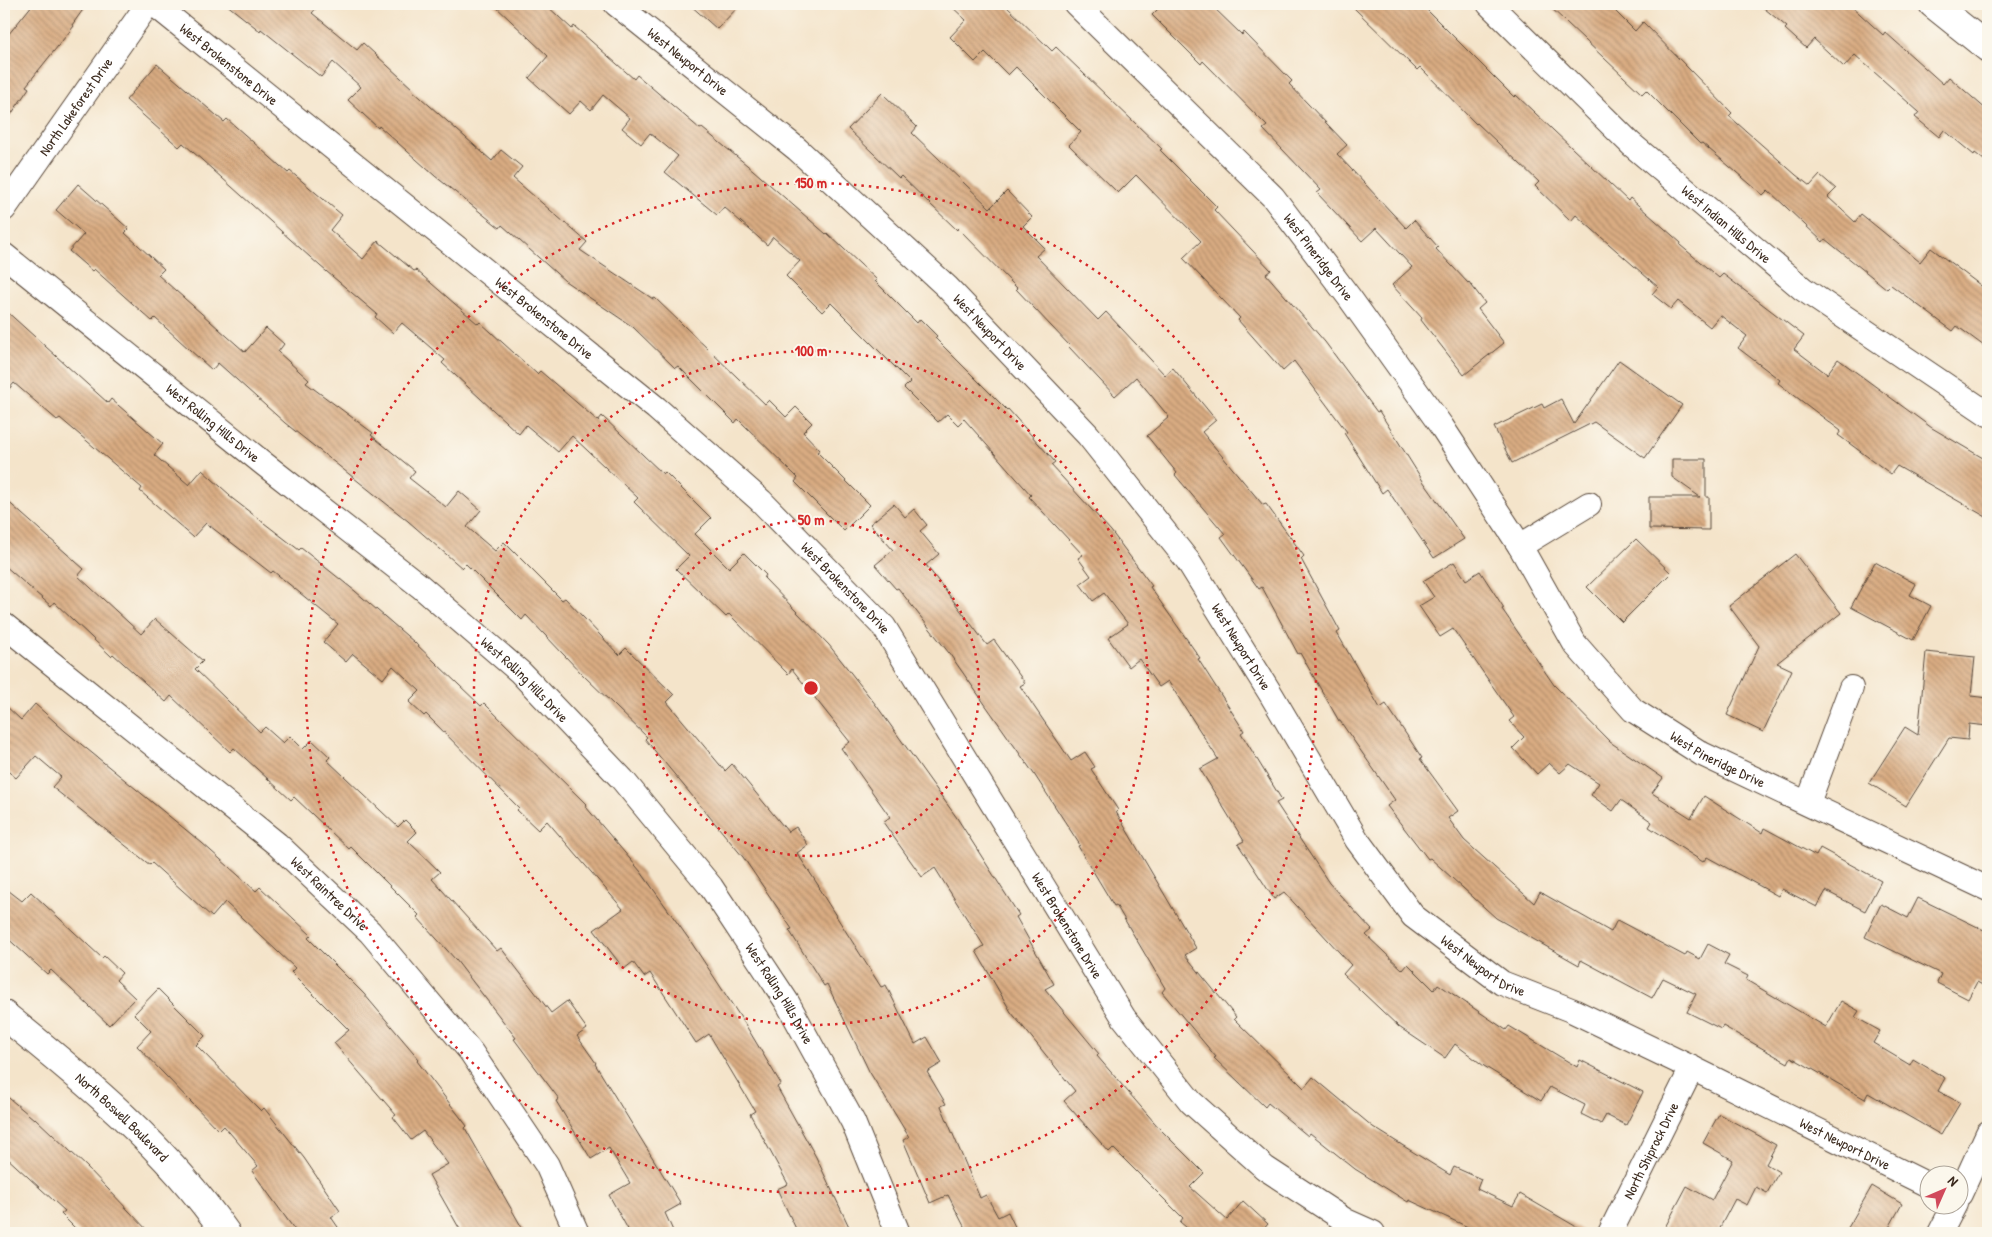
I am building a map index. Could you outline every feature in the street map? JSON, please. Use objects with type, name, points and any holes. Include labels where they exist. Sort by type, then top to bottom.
[{"type":"street","name":"North Lakeforest Drive","points":[[4,209],[148,4]]},
{"type":"street","name":"West Brokenstone Drive","points":[[154,4],[656,408],[761,502],[884,627],[1124,1018],[1191,1102],[1265,1168],[1346,1222],[1373,1233]]},
{"type":"street","name":"West Newport Drive","points":[[616,4],[797,149],[947,287],[1088,435],[1188,561],[1272,696],[1357,840],[1413,916],[1502,983],[1571,1010],[1920,1181]]},
{"type":"street","name":"West Pineridge Drive","points":[[1076,4],[1273,197],[1349,297],[1436,418],[1520,546],[1576,644],[1633,710],[1702,754],[1988,889]]},
{"type":"street","name":"West Indian Hills Drive","points":[[1489,4],[1631,144],[1803,289],[1988,414]]},
{"type":"street","points":[[1933,4],[1988,48]]},
{"type":"street","name":"West Rolling Hills Drive","points":[[4,255],[264,464],[420,586],[520,672],[622,779],[711,887],[787,1002],[853,1122],[898,1233]]},
{"type":"street","points":[[1520,546],[1589,504]]},
{"type":"street","name":"West Raintree Drive","points":[[4,625],[277,844],[370,932],[471,1052],[547,1165],[577,1233]]},
{"type":"street","points":[[1808,804],[1851,688]]},
{"type":"street","name":"North Boswell Boulevard","points":[[4,1015],[69,1068],[146,1137],[179,1173],[226,1233]]},
{"type":"street","name":"North Shiprock Drive","points":[[1610,1233],[1692,1068]]},
{"type":"street","points":[[1970,1172],[1988,1133]]},
{"type":"street","points":[[1940,1233],[1949,1214]]},
{"type":"building","points":[[33,4],[87,4],[72,25],[74,26],[26,86],[29,88],[4,125],[4,40]]},
{"type":"building","points":[[226,4],[320,4],[312,13],[357,50],[363,43],[412,90],[492,161],[501,150],[522,167],[513,178],[587,242],[580,250],[653,299],[655,298],[765,404],[769,400],[786,417],[796,407],[812,423],[803,432],[820,450],[817,452],[870,505],[844,531],[795,482],[798,478],[738,419],[735,423],[678,366],[675,368],[633,327],[565,281],[502,225],[500,228],[435,176],[379,126],[378,128],[348,100],[361,87],[333,62],[321,77],[261,29],[260,31]]},
{"type":"building","points":[[493,4],[545,4],[572,29],[574,26],[634,79],[637,75],[700,129],[702,128],[753,170],[827,233],[877,280],[875,281],[917,323],[920,319],[937,336],[935,338],[1008,409],[1055,462],[1051,465],[1111,531],[1152,586],[1150,587],[1200,658],[1198,659],[1244,731],[1241,733],[1282,800],[1276,803],[1329,883],[1372,930],[1366,935],[1403,970],[1408,964],[1434,990],[1438,984],[1506,1030],[1509,1026],[1577,1067],[1580,1060],[1643,1092],[1626,1125],[1606,1115],[1601,1124],[1581,1114],[1585,1105],[1550,1087],[1541,1101],[1484,1066],[1455,1044],[1445,1058],[1399,1027],[1343,974],[1351,965],[1284,892],[1274,899],[1238,844],[1244,841],[1200,769],[1218,759],[1168,681],[1159,687],[1139,659],[1129,667],[1108,638],[1128,624],[1104,593],[1093,601],[1080,584],[1091,576],[1078,558],[1083,555],[1029,497],[1031,495],[964,419],[958,425],[947,414],[938,422],[904,388],[910,382],[831,303],[822,312],[786,276],[800,261],[773,237],[767,245],[724,207],[717,215],[665,172],[678,156],[650,133],[641,144],[622,128],[630,118],[603,95],[591,110],[581,101],[569,114],[529,78],[548,56]]},
{"type":"building","points":[[689,4],[741,4],[717,29]]},
{"type":"building","points":[[949,4],[1004,4],[1052,51],[1056,47],[1162,149],[1160,150],[1217,207],[1214,210],[1271,270],[1266,274],[1325,342],[1377,412],[1379,411],[1423,481],[1464,539],[1434,558],[1387,489],[1382,493],[1344,433],[1347,432],[1294,361],[1283,371],[1238,320],[1240,318],[1183,258],[1201,241],[1136,175],[1118,193],[1069,145],[1081,132],[1016,67],[1008,75],[985,52],[975,62],[950,37],[966,20]]},
{"type":"building","points":[[1163,4],[1210,4],[1242,35],[1244,32],[1292,81],[1289,84],[1347,145],[1337,154],[1406,228],[1414,220],[1438,247],[1436,249],[1469,282],[1485,303],[1478,309],[1504,343],[1464,375],[1421,320],[1422,318],[1392,285],[1412,267],[1376,228],[1362,241],[1317,193],[1321,190],[1263,129],[1267,126],[1203,61],[1201,64],[1152,15]]},
{"type":"building","points":[[1350,4],[1421,4],[1514,97],[1516,95],[1628,201],[1630,198],[1681,243],[1680,245],[1719,278],[1723,274],[1804,336],[1794,349],[1827,374],[1838,359],[1932,428],[1988,461],[1988,518],[1897,466],[1891,474],[1838,435],[1841,431],[1778,383],[1780,380],[1738,348],[1747,336],[1720,315],[1710,327],[1678,301],[1671,309],[1652,294],[1658,287],[1576,215],[1571,221],[1535,186],[1539,182],[1476,124],[1420,67],[1417,70]]},
{"type":"building","points":[[1547,4],[1608,4],[1635,31],[1643,22],[1732,113],[1729,116],[1796,175],[1810,186],[1820,175],[1836,189],[1828,197],[1855,222],[1861,214],[1920,262],[1931,248],[1988,291],[1988,349],[1957,326],[1953,331],[1891,285],[1887,289],[1825,239],[1823,242],[1768,190],[1763,195],[1702,143],[1700,144],[1646,90],[1642,94]]},
{"type":"building","points":[[1759,4],[1849,4],[1883,35],[1885,32],[1943,84],[1949,77],[1988,111],[1988,163],[1975,153],[1974,155],[1944,130],[1939,137],[1915,117],[1919,112],[1855,55],[1844,67],[1814,39],[1806,48],[1785,29],[1787,27]]},
{"type":"building","points":[[157,64],[224,122],[227,119],[288,173],[290,171],[342,215],[330,230],[363,259],[378,241],[414,271],[416,270],[478,324],[480,322],[537,374],[540,371],[598,421],[602,416],[663,474],[665,472],[711,518],[695,534],[729,568],[744,553],[766,575],[764,578],[829,645],[876,705],[957,818],[1019,915],[1016,917],[1054,984],[1045,989],[1099,1054],[1097,1056],[1160,1129],[1204,1173],[1190,1187],[1227,1220],[1243,1201],[1268,1224],[1260,1233],[1193,1233],[1180,1222],[1183,1218],[1113,1148],[1109,1152],[1064,1101],[1075,1091],[1011,1012],[976,951],[984,946],[935,868],[922,877],[883,822],[890,817],[841,748],[850,742],[792,669],[788,674],[729,614],[726,617],[676,569],[689,556],[634,502],[638,498],[572,436],[558,452],[526,425],[519,434],[442,363],[445,360],[402,323],[393,333],[375,317],[377,314],[320,266],[183,143],[179,147],[126,100]]},
{"type":"building","points":[[882,93],[917,127],[912,133],[990,208],[1007,191],[1032,217],[1023,226],[1045,248],[1036,256],[1098,320],[1106,312],[1165,375],[1173,368],[1216,420],[1202,432],[1263,505],[1266,504],[1304,556],[1301,559],[1340,631],[1337,633],[1380,708],[1386,704],[1422,758],[1420,759],[1458,811],[1448,818],[1464,840],[1534,903],[1540,892],[1611,932],[1617,920],[1685,956],[1687,952],[1700,959],[1708,944],[1729,955],[1724,964],[1748,976],[1746,980],[1826,1027],[1841,1001],[1859,1011],[1855,1017],[1880,1031],[1873,1043],[1910,1065],[1913,1059],[1945,1078],[1938,1091],[1960,1103],[1941,1135],[1868,1093],[1865,1099],[1791,1057],[1788,1063],[1723,1026],[1721,1029],[1687,1012],[1696,994],[1663,978],[1652,998],[1581,960],[1579,965],[1496,918],[1430,858],[1428,859],[1387,806],[1395,800],[1339,721],[1300,653],[1298,654],[1262,587],[1259,589],[1221,537],[1225,534],[1175,475],[1177,473],[1147,436],[1169,417],[1136,377],[1115,396],[1017,288],[958,228],[957,230],[901,176],[899,178],[848,129]]},
{"type":"building","points":[[78,184],[129,229],[125,233],[164,269],[158,275],[245,352],[266,328],[284,344],[278,352],[309,380],[306,383],[373,433],[371,435],[415,471],[409,478],[446,507],[459,491],[481,510],[467,527],[495,551],[504,542],[562,600],[565,598],[619,655],[626,648],[674,695],[667,702],[725,771],[732,764],[788,832],[796,827],[808,845],[797,853],[819,889],[881,987],[886,985],[915,1044],[927,1037],[942,1063],[927,1072],[946,1104],[941,1106],[980,1198],[986,1195],[998,1217],[1008,1212],[1018,1233],[964,1233],[967,1232],[948,1195],[930,1203],[903,1140],[909,1137],[869,1071],[827,984],[824,986],[789,930],[792,929],[743,857],[645,739],[647,737],[583,675],[526,615],[522,620],[466,564],[462,568],[408,521],[285,423],[218,363],[212,370],[155,318],[152,321],[94,269],[92,271],[69,251],[84,234],[56,210]]},
{"type":"building","points":[[4,309],[108,403],[111,399],[163,444],[154,455],[189,485],[202,470],[229,496],[299,550],[301,548],[355,591],[414,642],[481,706],[484,703],[587,805],[586,807],[641,872],[691,942],[745,1024],[781,1084],[777,1087],[816,1157],[852,1233],[798,1233],[777,1189],[788,1184],[750,1114],[755,1111],[709,1034],[696,1043],[650,973],[644,977],[633,962],[624,969],[594,930],[623,909],[547,821],[538,830],[517,810],[519,808],[426,714],[424,716],[409,702],[420,691],[393,666],[383,679],[353,654],[346,662],[323,642],[338,624],[273,571],[271,573],[206,523],[193,537],[140,491],[142,488],[60,418],[57,420],[14,383],[4,395]]},
{"type":"building","points":[[1619,360],[1682,405],[1645,458],[1594,422],[1512,463],[1494,427],[1542,404],[1544,408],[1561,399],[1574,424]]},
{"type":"building","points":[[1672,459],[1706,459],[1706,497],[1709,497],[1709,530],[1649,529],[1649,497],[1700,497],[1672,477]]},
{"type":"building","points":[[4,498],[84,569],[78,576],[141,634],[155,619],[203,661],[195,669],[260,732],[265,727],[283,743],[290,736],[303,749],[312,740],[330,757],[327,760],[398,827],[405,820],[417,832],[408,841],[440,872],[432,879],[497,951],[501,948],[551,1013],[567,1001],[587,1029],[577,1036],[596,1063],[681,1204],[665,1213],[674,1233],[630,1233],[609,1195],[630,1183],[609,1148],[591,1159],[556,1101],[559,1099],[514,1039],[516,1038],[456,960],[417,917],[419,915],[351,847],[349,849],[294,797],[291,800],[234,748],[230,752],[171,696],[166,702],[113,654],[111,656],[54,602],[51,606],[4,565]]},
{"type":"building","points":[[894,504],[905,517],[914,509],[927,525],[920,531],[939,554],[926,565],[987,645],[994,640],[1025,683],[1020,686],[1071,761],[1085,752],[1095,767],[1091,769],[1118,810],[1116,812],[1196,948],[1185,955],[1236,1017],[1234,1019],[1304,1088],[1313,1077],[1373,1127],[1450,1175],[1454,1167],[1481,1179],[1477,1189],[1513,1206],[1520,1194],[1587,1233],[1481,1233],[1409,1200],[1408,1202],[1355,1169],[1310,1133],[1308,1136],[1268,1103],[1265,1107],[1214,1058],[1216,1057],[1162,992],[1165,988],[1116,905],[1114,906],[1078,846],[1080,845],[1034,774],[949,653],[898,588],[896,589],[875,565],[893,550],[870,524]]},
{"type":"building","points":[[1636,539],[1671,573],[1622,622],[1587,587]]},
{"type":"building","points":[[1795,554],[1841,613],[1777,663],[1792,670],[1763,732],[1727,715],[1759,646],[1729,606]]},
{"type":"building","points":[[1454,562],[1466,580],[1480,571],[1504,608],[1502,609],[1554,685],[1610,742],[1663,778],[1652,793],[1691,818],[1704,796],[1762,833],[1764,828],[1816,856],[1820,848],[1881,881],[1865,911],[1826,891],[1817,907],[1782,889],[1778,896],[1707,857],[1703,862],[1649,827],[1652,822],[1621,800],[1613,811],[1591,795],[1599,783],[1570,764],[1560,773],[1549,763],[1537,774],[1513,748],[1524,737],[1509,721],[1514,717],[1453,629],[1440,637],[1419,606],[1434,597],[1423,581]]},
{"type":"building","points":[[1875,562],[1916,584],[1910,595],[1931,606],[1913,640],[1851,607]]},
{"type":"building","points":[[1926,652],[1975,657],[1971,696],[1988,698],[1988,726],[1969,724],[1968,740],[1949,738],[1906,806],[1869,783],[1905,727],[1918,735]]},
{"type":"building","points":[[4,704],[21,720],[35,704],[65,731],[202,843],[256,891],[260,887],[311,935],[308,938],[364,994],[419,1059],[417,1061],[467,1126],[465,1128],[525,1233],[462,1233],[429,1175],[448,1164],[423,1131],[411,1140],[393,1117],[396,1115],[334,1043],[349,1030],[291,972],[295,968],[225,902],[212,917],[152,863],[150,865],[52,787],[61,777],[36,756],[16,778],[4,768]]},
{"type":"building","points":[[4,887],[22,901],[31,892],[102,958],[104,956],[122,973],[116,980],[135,998],[109,1025],[51,970],[47,974],[4,935]]},
{"type":"building","points":[[1918,898],[1988,932],[1988,988],[1977,982],[1968,999],[1937,983],[1941,974],[1865,937],[1881,904],[1908,918]]},
{"type":"building","points":[[158,989],[205,1036],[196,1045],[261,1111],[264,1108],[304,1158],[340,1211],[331,1217],[342,1233],[297,1233],[252,1171],[258,1166],[224,1126],[219,1131],[137,1046],[151,1031],[134,1014]]},
{"type":"building","points":[[4,1094],[35,1118],[87,1167],[150,1233],[80,1233],[61,1214],[65,1211],[4,1155]]},
{"type":"building","points":[[1719,1114],[1776,1145],[1766,1164],[1779,1172],[1767,1193],[1756,1187],[1747,1205],[1735,1199],[1717,1233],[1662,1233],[1687,1186],[1712,1200],[1733,1160],[1703,1143]]},
{"type":"building","points":[[1872,1186],[1902,1204],[1886,1233],[1845,1233]]}]
